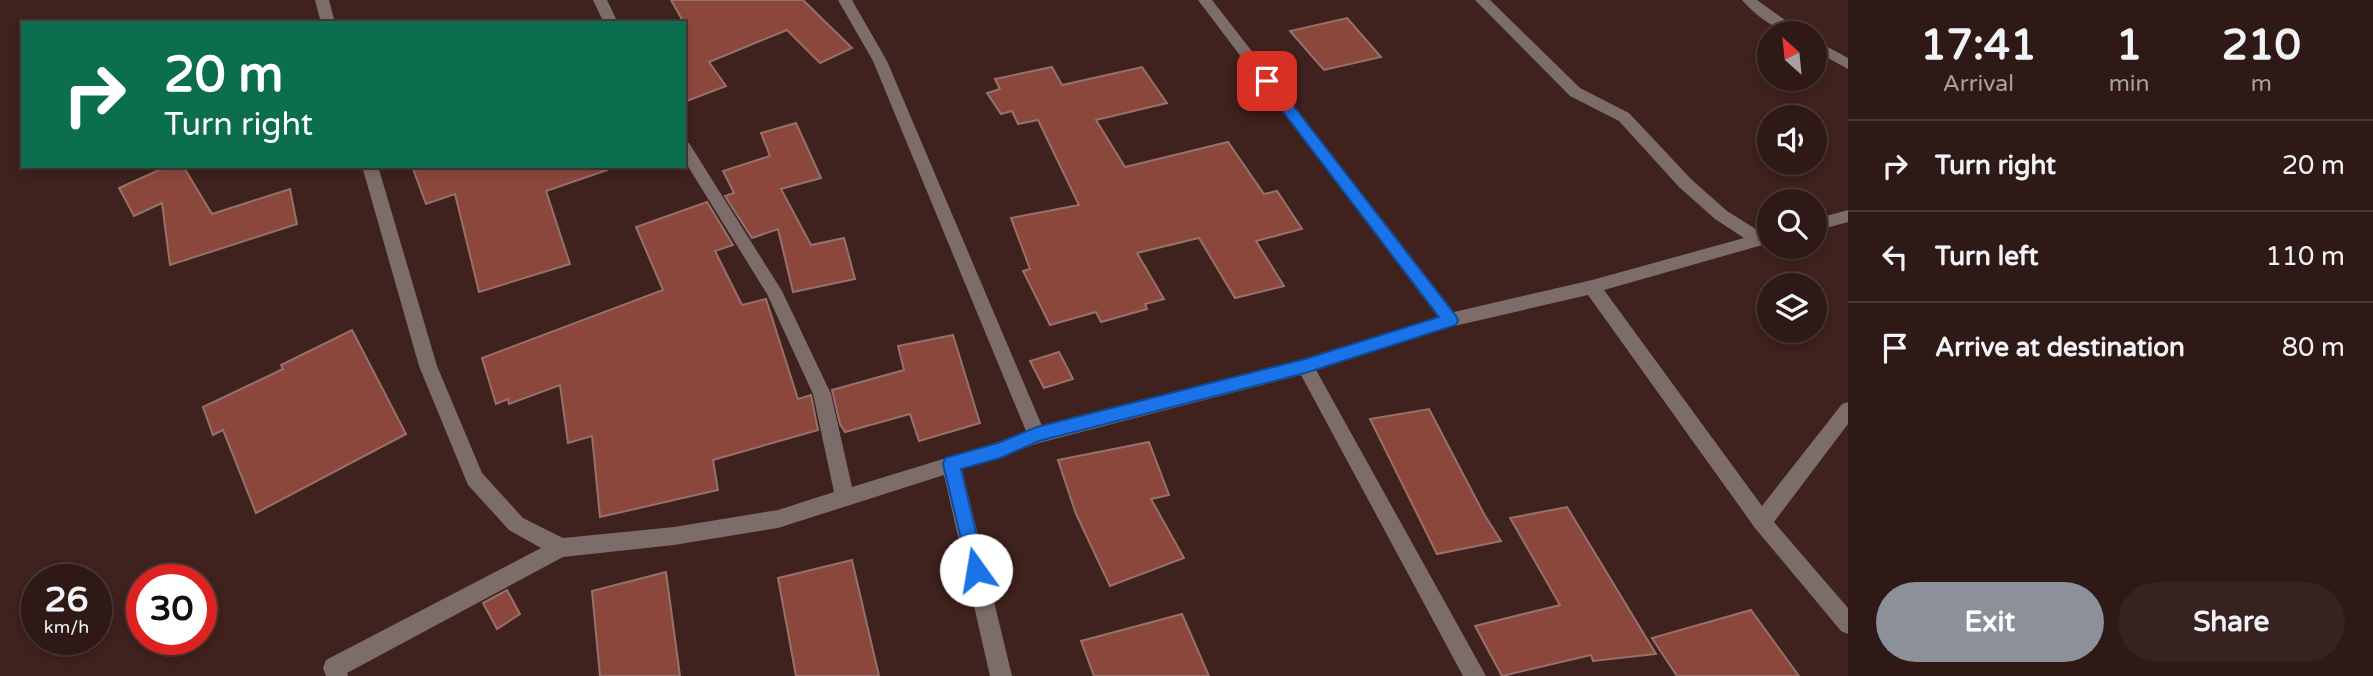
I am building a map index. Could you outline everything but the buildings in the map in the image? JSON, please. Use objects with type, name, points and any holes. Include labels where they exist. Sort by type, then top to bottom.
[{"type":"street","points":[[322,0],[327,21]]},
{"type":"street","points":[[600,0],[610,21]]},
{"type":"street","points":[[845,0],[880,61],[1037,435]]},
{"type":"street","points":[[1205,0],[1450,320]]},
{"type":"street","points":[[1482,0],[1575,92],[1624,117],[1712,207],[1757,234]]},
{"type":"street","points":[[1749,0],[1775,21]]},
{"type":"street","points":[[1827,52],[1848,64]]},
{"type":"street","points":[[686,150],[774,290],[822,394],[845,498]]},
{"type":"street","points":[[371,168],[428,366],[475,479],[516,524],[561,548]]},
{"type":"street","points":[[1827,222],[1848,216]]},
{"type":"street","points":[[337,676],[334,668],[561,548],[674,536],[778,519],[1000,450],[1037,435],[1305,366],[1450,320],[1592,288],[1757,241]]},
{"type":"street","points":[[1592,288],[1762,522],[1848,624]]},
{"type":"street","points":[[1305,366],[1475,676]]},
{"type":"street","points":[[1762,522],[1848,410]]},
{"type":"street","points":[[951,464],[1001,676]]},
{"type":"route","points":[[976,570],[951,464],[1000,450],[1037,435],[1305,366],[1450,320],[1267,81]]}]
